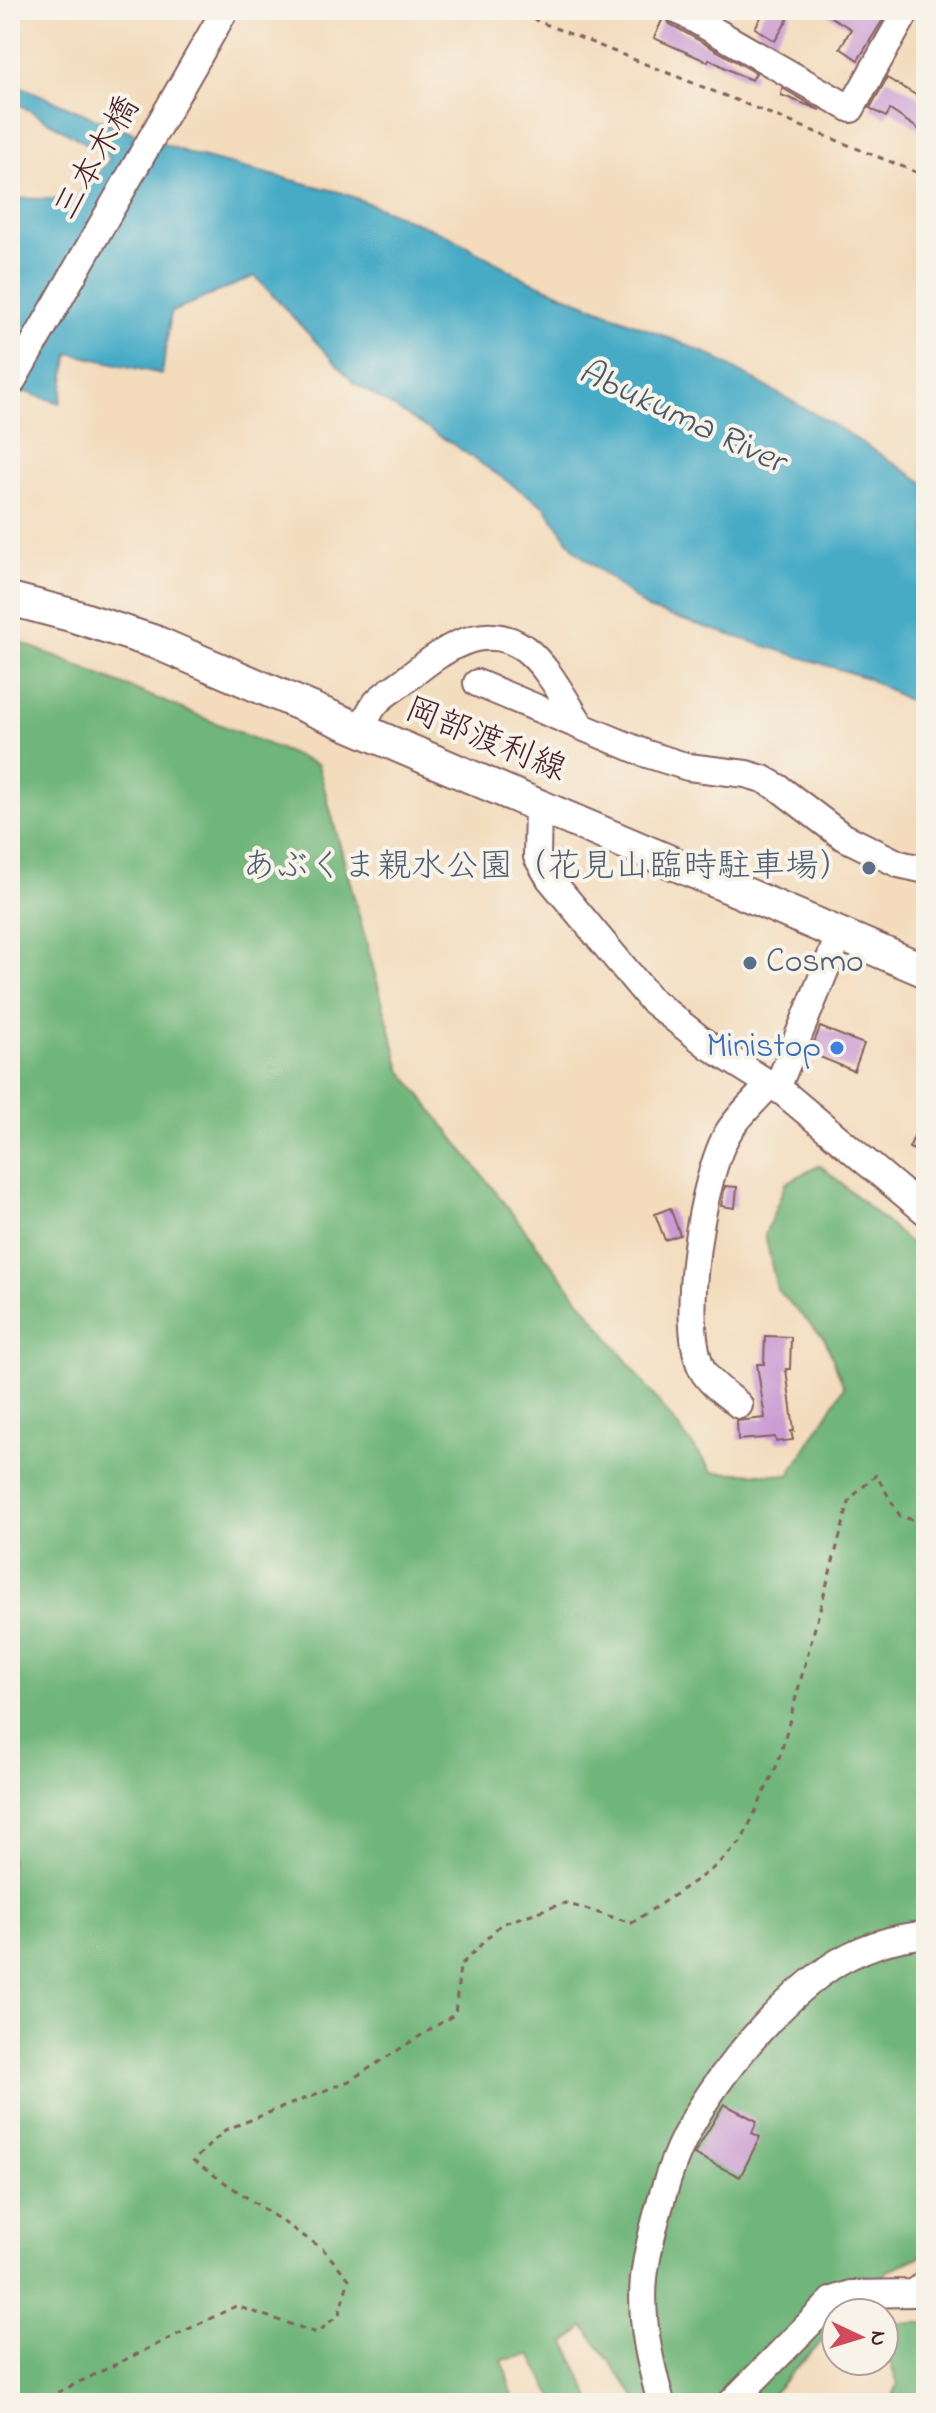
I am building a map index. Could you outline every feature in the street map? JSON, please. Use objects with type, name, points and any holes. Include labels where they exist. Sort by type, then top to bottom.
[{"type":"main road","name":"岡部渡利線","points":[[10,599],[155,642],[926,971]]},
{"type":"street","name":"三本木橋","points":[[10,385],[225,10]]},
{"type":"street","points":[[678,10],[851,109],[907,10]]},
{"type":"street","points":[[361,731],[375,703],[431,659],[465,639],[489,637],[507,639],[525,649],[542,666],[582,727]]},
{"type":"street","points":[[477,683],[647,754],[688,767],[763,779],[842,836],[899,864],[926,870]]},
{"type":"street","points":[[538,804],[537,857],[550,879],[651,1000],[709,1046],[773,1086],[926,1212]]},
{"type":"street","points":[[739,1405],[704,1374],[693,1345],[691,1308],[708,1189],[730,1129],[773,1086],[840,934]]},
{"type":"street","points":[[661,2403],[644,2335],[644,2278],[655,2224],[679,2149],[714,2088],[754,2038],[793,1999],[830,1967],[873,1946],[926,1935]]},
{"type":"street","points":[[731,2403],[833,2300],[851,2294],[914,2293],[926,2284]]},
{"type":"path","points":[[510,10],[926,176]]},
{"type":"path","points":[[36,2403],[236,2306],[317,2333],[339,2314],[349,2279],[323,2249],[193,2161],[225,2130],[349,2081],[455,2014],[460,1966],[501,1924],[565,1903],[632,1923],[711,1870],[741,1842],[778,1763],[850,1499],[876,1475],[900,1516],[926,1524]]},
{"type":"green space","points":[[10,638],[318,765],[401,1070],[713,1472],[789,1475],[844,1387],[825,1339],[777,1290],[765,1234],[786,1183],[820,1165],[926,1257],[926,2254],[889,2270],[863,2297],[820,2297],[820,2343],[763,2403],[640,2403],[584,2326],[566,2343],[593,2403],[557,2403],[531,2355],[502,2360],[515,2403],[10,2403]]},
{"type":"green space","points":[[900,2323],[926,2323],[926,2403],[890,2403],[898,2383],[896,2377],[900,2377]]},
{"type":"water","name":"Abukuma River","points":[[10,82],[193,155],[343,193],[445,234],[528,280],[708,354],[836,426],[926,484],[926,710],[867,678],[648,609],[575,550],[545,507],[454,445],[354,383],[255,276],[171,312],[162,374],[69,353],[60,403],[10,387],[10,198],[75,200],[111,158],[10,99]]},
{"type":"building","points":[[765,10],[793,10],[775,41],[755,28]]},
{"type":"building","points":[[820,10],[889,10],[858,60],[840,48],[851,29]]},
{"type":"building","points":[[664,16],[670,24],[756,73],[752,80],[654,38]]},
{"type":"building","points":[[887,78],[926,101],[926,120],[920,130],[890,110],[886,117],[870,108]]},
{"type":"building","points":[[782,88],[820,110],[781,95]]},
{"type":"building","name":"Ministop","points":[[820,1027],[864,1044],[854,1071],[810,1053]]},
{"type":"building","points":[[926,1109],[926,1155],[909,1148]]},
{"type":"building","points":[[725,1186],[737,1187],[735,1208],[721,1206]]},
{"type":"building","points":[[670,1208],[680,1235],[665,1240],[655,1214]]},
{"type":"building","points":[[765,1336],[791,1337],[790,1369],[786,1369],[793,1440],[776,1442],[775,1437],[738,1440],[737,1421],[765,1418],[757,1364],[764,1364]]},
{"type":"building","points":[[724,2104],[757,2121],[752,2133],[760,2137],[740,2177],[694,2154]]},
{"type":"place","name":"あぶくま親水公園（花見山臨時駐車場）","points":[[869,868]]},
{"type":"place","name":"Cosmo","points":[[750,963]]},
{"type":"place","name":"Ministop","points":[[837,1048]]}]
